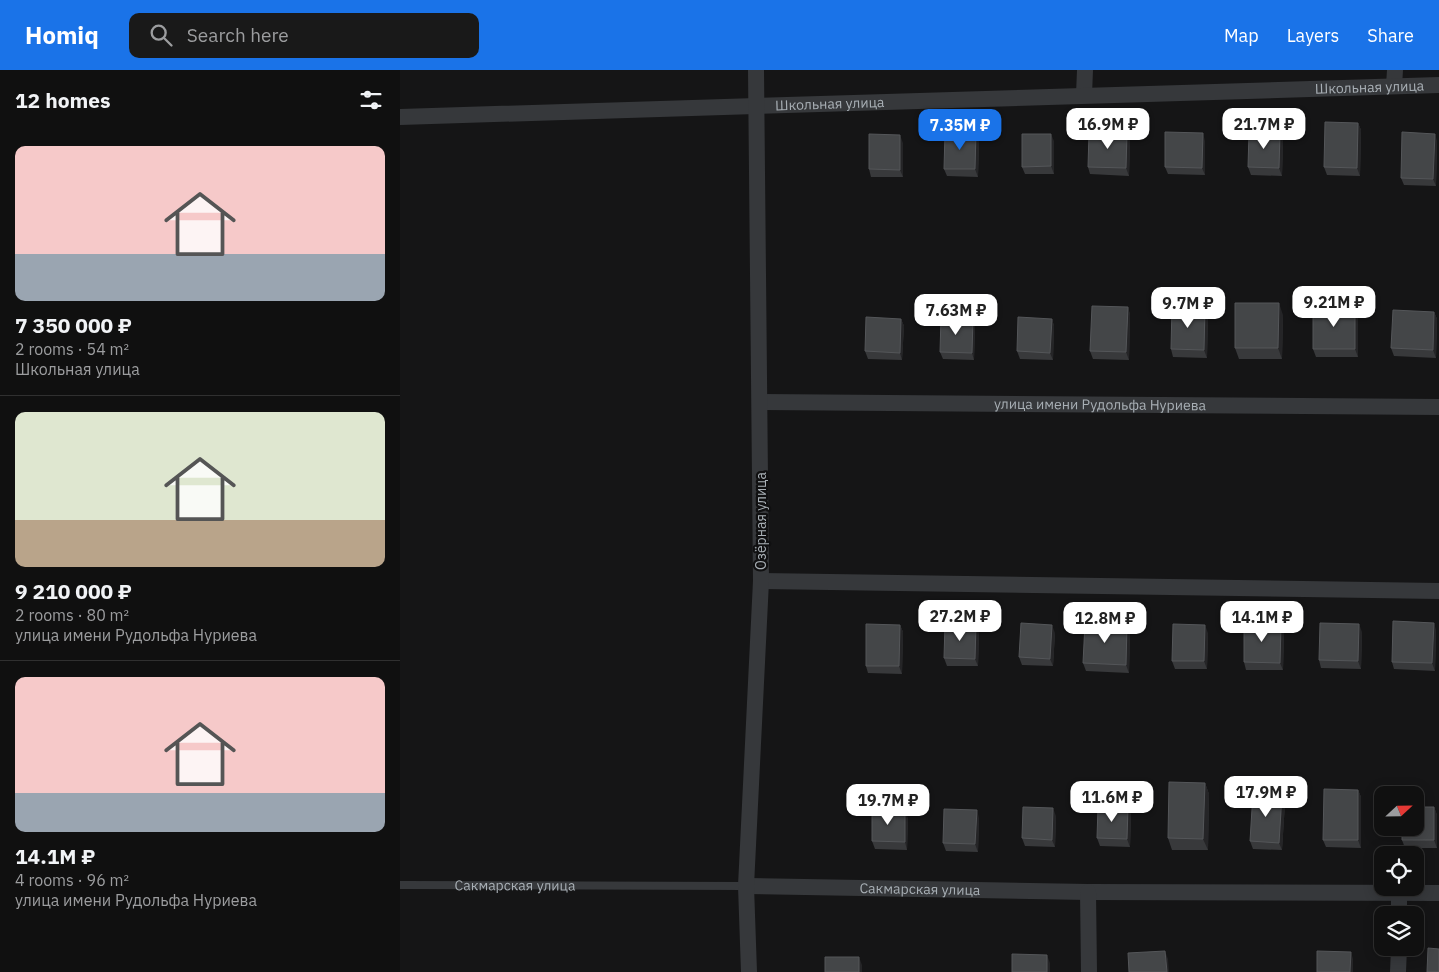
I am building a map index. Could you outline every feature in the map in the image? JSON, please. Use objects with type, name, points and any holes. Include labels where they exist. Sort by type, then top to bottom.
[{"type":"street","name":"Озёрная улица","points":[[748,972],[746,886],[761,581],[756,70]]},
{"type":"street","points":[[1084,96],[1085,70]]},
{"type":"street","name":"Школьная улица","points":[[400,117],[1084,96],[1394,78],[1439,85]]},
{"type":"street","name":"улица имени Рудольфа Нуриева","points":[[760,402],[1439,407]]},
{"type":"street","points":[[761,581],[1439,591]]},
{"type":"street","name":"Сакмарская улица","points":[[746,886],[1088,892],[1374,893]]},
{"type":"street","points":[[1088,892],[1089,972]]},
{"type":"street","name":"Сакмарская улица","points":[[1424,893],[1439,893]]},
{"type":"street","points":[[1398,972],[1399,956]]},
{"type":"lane","name":"Сакмарская улица","points":[[400,886],[746,886]]},
{"type":"building","points":[[1325,122],[1358,123],[1357,168],[1324,167]]},
{"type":"building","points":[[1165,132],[1203,133],[1202,168],[1165,167]]},
{"type":"building","points":[[1402,132],[1435,134],[1433,179],[1401,178]]},
{"type":"building","points":[[945,133],[976,133],[975,169],[944,169]]},
{"type":"building","points":[[1089,133],[1127,134],[1126,168],[1088,167]]},
{"type":"building","points":[[1249,133],[1280,134],[1279,168],[1248,167]]},
{"type":"building","points":[[869,134],[900,135],[900,170],[869,169]]},
{"type":"building","points":[[1022,134],[1051,134],[1051,166],[1022,167]]},
{"type":"building","points":[[1235,303],[1279,303],[1278,348],[1235,348]]},
{"type":"building","points":[[1092,306],[1128,307],[1126,352],[1090,351]]},
{"type":"building","points":[[1172,307],[1205,308],[1204,350],[1171,349]]},
{"type":"building","points":[[1313,307],[1355,307],[1355,349],[1313,349]]},
{"type":"building","points":[[1393,310],[1434,312],[1433,350],[1391,348]]},
{"type":"building","points":[[866,317],[901,319],[900,353],[865,351]]},
{"type":"building","points":[[1018,317],[1052,319],[1050,353],[1017,351]]},
{"type":"building","points":[[941,318],[973,319],[972,353],[940,352]]},
{"type":"building","points":[[1393,621],[1434,623],[1432,663],[1392,662]]},
{"type":"building","points":[[1021,623],[1052,625],[1050,659],[1019,657]]},
{"type":"building","points":[[1085,623],[1127,625],[1126,665],[1083,663]]},
{"type":"building","points":[[1320,623],[1359,624],[1358,661],[1319,660]]},
{"type":"building","points":[[866,624],[900,625],[899,666],[866,666]]},
{"type":"building","points":[[945,624],[976,625],[975,659],[944,658]]},
{"type":"building","points":[[1173,624],[1205,625],[1204,661],[1172,661]]},
{"type":"building","points":[[1244,624],[1281,625],[1280,663],[1244,662]]},
{"type":"building","points":[[1169,782],[1205,783],[1203,839],[1168,838]]},
{"type":"building","points":[[1324,789],[1358,790],[1358,840],[1323,840]]},
{"type":"building","points":[[1253,793],[1282,795],[1279,843],[1250,841]]},
{"type":"building","points":[[1023,807],[1053,808],[1052,840],[1022,838]]},
{"type":"building","points":[[1098,807],[1128,808],[1127,839],[1097,838]]},
{"type":"building","points":[[1424,807],[1434,807],[1434,840],[1402,840],[1402,836],[1424,836]]},
{"type":"building","points":[[872,809],[905,810],[905,842],[872,841]]},
{"type":"building","points":[[944,809],[977,810],[975,844],[943,843]]},
{"type":"building","points":[[1428,948],[1439,949],[1439,972],[1427,972]]},
{"type":"building","points":[[1165,951],[1167,972],[1129,972],[1128,953]]},
{"type":"building","points":[[1317,951],[1351,952],[1350,972],[1317,972]]},
{"type":"building","points":[[1012,954],[1047,955],[1047,972],[1012,972]]},
{"type":"building","points":[[825,957],[859,957],[859,972],[825,972]]}]
